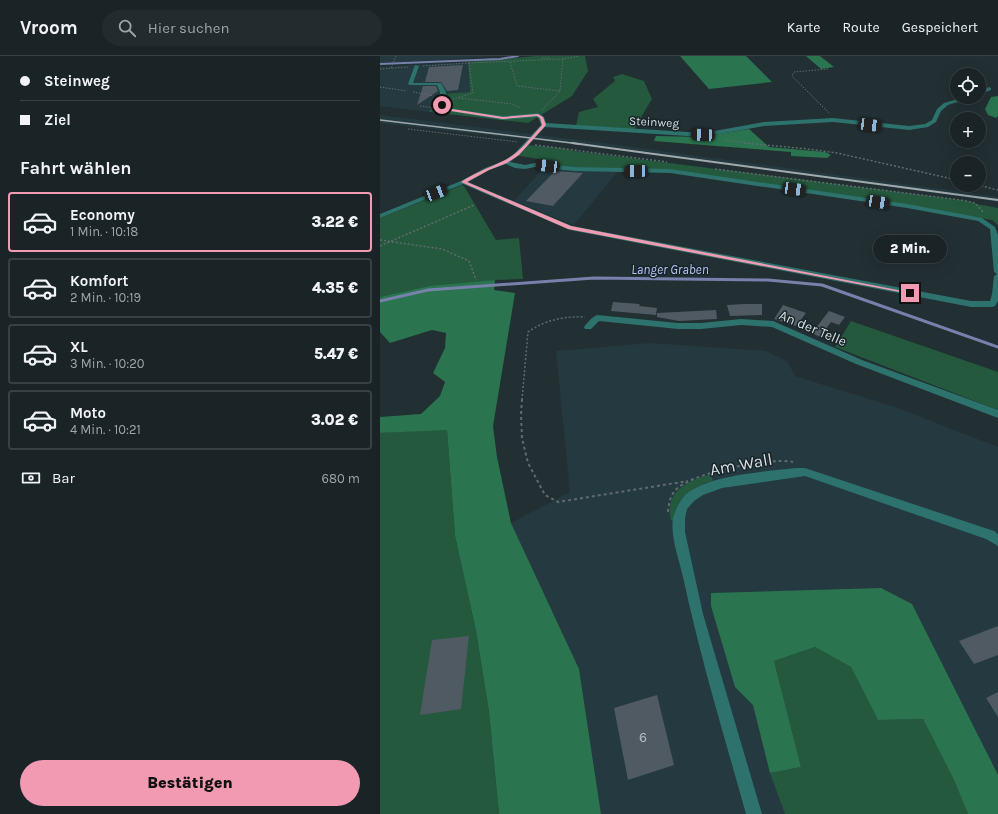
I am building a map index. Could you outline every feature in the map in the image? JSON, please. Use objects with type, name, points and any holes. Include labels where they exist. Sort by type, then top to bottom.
[{"type":"street","points":[[380,216],[464,182],[487,169],[506,162],[518,154],[544,125],[542,118],[538,115],[503,118],[445,109],[442,102],[443,92],[439,84],[410,84],[417,66]]},
{"type":"street","name":"Steinweg","points":[[544,125],[703,135],[764,124],[833,120],[909,128],[926,126],[934,121],[939,110],[946,104],[950,103]]},
{"type":"street","points":[[506,162],[525,168],[535,165],[574,169],[670,171],[907,206],[980,220],[993,228],[998,272]]},
{"type":"street","points":[[464,182],[570,228],[971,304],[992,304],[996,299],[998,276]]},
{"type":"street","points":[[588,327],[597,318]]},
{"type":"street","name":"An der Telle","points":[[597,318],[678,326],[701,326],[741,322],[773,324],[860,362],[998,414]]},
{"type":"street","name":"Am Wall","points":[[754,814],[697,614],[679,532],[679,517],[682,508],[691,495],[708,486],[805,472],[990,535],[998,541]]},
{"type":"path","points":[[391,68],[396,56]]},
{"type":"path","points":[[442,102],[473,93],[470,63],[563,59],[579,56]]},
{"type":"path","points":[[542,58],[563,59]]},
{"type":"path","points":[[458,98],[512,104],[538,115],[560,91],[563,59]]},
{"type":"path","points":[[510,61],[517,86],[560,91]]},
{"type":"path","points":[[828,70],[794,72],[792,76],[831,116],[833,120]]},
{"type":"path","points":[[420,106],[445,109]]},
{"type":"path","points":[[408,129],[668,162]]},
{"type":"path","points":[[722,140],[778,147],[819,150],[950,178]]},
{"type":"path","points":[[714,168],[908,192],[975,203]]},
{"type":"path","points":[[986,187],[998,190]]},
{"type":"path","points":[[380,246],[474,205]]},
{"type":"path","points":[[380,240],[442,249],[469,261],[476,280]]},
{"type":"path","points":[[597,318],[579,316],[561,319],[540,324],[528,332],[520,427],[528,463],[537,481],[545,495],[558,502],[688,481]]},
{"type":"shaded area","points":[[380,56],[490,56],[380,63]]},
{"type":"shaded area","points":[[468,62],[470,92],[439,94],[429,112],[380,106],[380,67]]},
{"type":"shaded area","points":[[380,115],[619,145],[950,190],[950,192],[998,197],[998,202],[615,149],[380,123]]},
{"type":"shaded area","points":[[544,167],[617,172],[574,225],[514,201]]},
{"type":"shaded area","points":[[650,343],[766,351],[787,361],[795,376],[898,408],[998,447],[998,814],[601,814],[579,669],[511,523],[570,492],[556,351]]},
{"type":"green space","points":[[537,56],[585,56],[588,71],[572,96],[528,123],[429,112],[439,94],[470,92],[468,62]]},
{"type":"green space","points":[[680,56],[746,56],[772,82],[709,89]]},
{"type":"green space","points":[[806,56],[820,56],[834,67],[821,69]]},
{"type":"green space","points":[[622,74],[644,81],[652,99],[634,130],[576,126],[579,112],[598,107],[593,99],[615,81],[613,77]]},
{"type":"green space","points":[[998,96],[998,116],[996,118],[988,115],[985,109],[991,97]]},
{"type":"green space","points":[[749,129],[769,147],[825,152],[831,155],[827,158],[791,156],[791,152],[654,141],[656,136],[701,137]]},
{"type":"green space","points":[[526,145],[560,148],[968,201],[998,208],[998,225],[992,220],[670,171],[569,167],[542,164],[544,160],[515,155]]},
{"type":"green space","points":[[462,185],[496,240],[519,238],[523,279],[495,280],[380,297],[380,218]]},
{"type":"green space","points":[[495,280],[494,290],[515,293],[493,426],[497,457],[511,523],[579,669],[601,814],[499,814],[489,712],[476,631],[455,536],[447,430],[380,433],[380,417],[421,414],[440,396],[445,382],[433,373],[445,348],[446,333],[432,330],[390,343],[380,332],[380,297],[430,286]]},
{"type":"green space","points":[[851,321],[998,372],[998,410],[835,347]]},
{"type":"green space","points":[[447,429],[455,536],[476,631],[489,712],[499,814],[380,814],[380,433]]},
{"type":"green space","points":[[711,474],[713,481],[699,486],[681,499],[674,512],[673,520],[671,520],[671,502],[680,489],[694,480]]},
{"type":"green space","points":[[881,588],[912,604],[998,775],[998,814],[968,814],[954,780],[923,719],[878,720],[851,667],[815,647],[774,661],[801,767],[770,773],[753,705],[735,687],[711,606],[711,593]]},
{"type":"green space","points":[[815,647],[851,667],[878,720],[923,719],[954,780],[968,814],[785,814],[770,773],[801,767],[774,661]]},
{"type":"building","points":[[463,65],[458,90],[447,91],[441,82],[425,82],[429,67]]},
{"type":"building","points":[[423,86],[436,86],[438,91],[417,105]]},
{"type":"building","points":[[555,171],[583,173],[553,206],[526,201]]},
{"type":"building","points":[[613,302],[640,304],[639,306],[657,308],[656,315],[611,311]]},
{"type":"building","points":[[762,304],[762,315],[730,316],[727,305]]},
{"type":"building","points":[[783,305],[806,313],[796,326],[774,319]]},
{"type":"building","points":[[716,310],[717,319],[679,321],[657,317],[657,313]]},
{"type":"building","points":[[829,311],[845,317],[839,325],[831,322],[820,337],[812,333]]},
{"type":"building","points":[[998,626],[998,655],[974,664],[959,641]]},
{"type":"building","points":[[469,636],[461,709],[420,715],[432,640]]},
{"type":"building","points":[[998,692],[998,717],[986,698]]},
{"type":"building","points":[[657,695],[674,765],[628,780],[614,708]]},
{"type":"waterway","points":[[380,64],[500,59],[518,56]]},
{"type":"waterway","name":"Langer Graben","points":[[380,301],[428,290],[594,278],[768,280],[822,285],[998,347]]},
{"type":"railway","points":[[380,120],[575,143]]},
{"type":"railway","points":[[575,143],[580,144]]},
{"type":"railway","points":[[575,143],[998,200]]},
{"type":"route","points":[[442,105],[445,109],[503,118],[538,115],[542,118],[544,125],[518,154],[506,162],[487,169],[464,182],[570,228],[910,293]]}]
